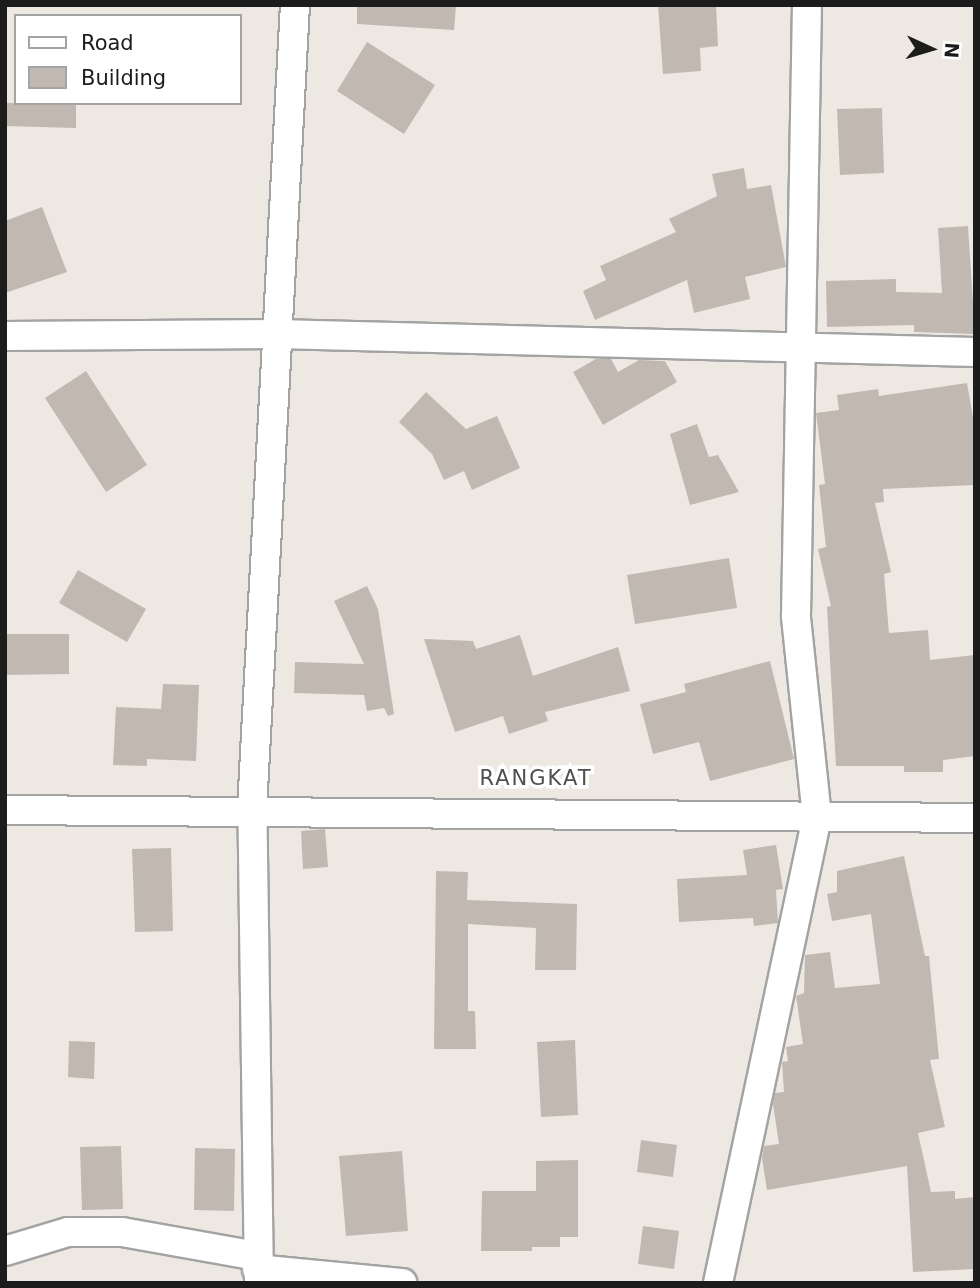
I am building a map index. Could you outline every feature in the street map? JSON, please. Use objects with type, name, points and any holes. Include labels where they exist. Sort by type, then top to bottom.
[{"type":"street","points":[[258,1269],[252,809],[295,5]]},
{"type":"street","points":[[718,1283],[817,817],[796,616],[807,5]]},
{"type":"street","points":[[5,336],[276,334],[975,352]]},
{"type":"street","points":[[5,810],[252,809],[975,818]]},
{"type":"street","points":[[5,1251],[68,1233],[122,1232],[258,1269],[402,1283]]},
{"type":"building","points":[[357,5],[456,5],[454,30],[357,24]]},
{"type":"building","points":[[658,5],[716,5],[718,46],[700,48],[701,71],[663,74]]},
{"type":"building","points":[[367,42],[435,85],[404,134],[337,91]]},
{"type":"building","points":[[5,103],[76,105],[76,128],[5,126]]},
{"type":"building","points":[[882,108],[884,173],[840,175],[837,109]]},
{"type":"building","points":[[744,168],[747,189],[771,185],[786,267],[745,277],[750,299],[694,313],[687,280],[595,320],[583,291],[606,280],[600,266],[676,232],[669,219],[717,196],[712,174]]},
{"type":"building","points":[[42,207],[67,272],[5,293],[5,221]]},
{"type":"building","points":[[968,226],[975,334],[914,332],[914,325],[827,327],[826,281],[896,279],[896,292],[942,293],[938,228]]},
{"type":"building","points":[[596,359],[611,359],[618,372],[639,360],[665,361],[677,382],[603,425],[573,372]]},
{"type":"building","points":[[86,371],[147,465],[106,492],[45,398]]},
{"type":"building","points":[[967,383],[975,429],[975,485],[883,489],[884,502],[875,503],[891,572],[884,574],[889,633],[928,630],[930,660],[975,655],[975,756],[943,760],[943,772],[904,772],[904,766],[836,766],[827,607],[831,606],[818,549],[826,547],[819,485],[825,484],[816,413],[839,410],[837,395],[878,389],[879,396]]},
{"type":"building","points":[[426,392],[466,429],[497,416],[520,468],[472,490],[464,471],[444,480],[432,454],[399,422]]},
{"type":"building","points":[[697,424],[709,457],[718,455],[739,492],[690,505],[670,434]]},
{"type":"building","points":[[729,558],[737,608],[635,624],[627,575]]},
{"type":"building","points":[[78,570],[146,609],[127,642],[59,603]]},
{"type":"building","points":[[367,586],[378,609],[394,714],[388,716],[384,708],[367,711],[364,695],[294,693],[295,662],[364,664],[334,601]]},
{"type":"building","points":[[5,634],[69,634],[69,674],[5,675]]},
{"type":"building","points":[[520,635],[533,676],[618,647],[630,691],[545,712],[548,721],[509,734],[503,716],[455,732],[424,639],[473,641],[476,649]]},
{"type":"building","points":[[770,661],[794,759],[710,781],[699,742],[653,754],[640,704],[686,692],[684,684]]},
{"type":"building","points":[[163,684],[199,685],[196,761],[147,759],[147,766],[113,765],[116,707],[161,709]]},
{"type":"building","points":[[325,829],[328,867],[303,869],[301,831]]},
{"type":"building","points":[[776,845],[783,889],[776,890],[778,923],[754,926],[753,918],[679,922],[677,879],[747,875],[743,850]]},
{"type":"building","points":[[171,848],[173,931],[135,932],[132,849]]},
{"type":"building","points":[[904,856],[925,956],[929,956],[939,1059],[930,1060],[945,1127],[918,1133],[931,1192],[955,1191],[955,1199],[975,1197],[975,1269],[913,1272],[907,1166],[767,1190],[762,1158],[764,1146],[779,1144],[773,1104],[775,1093],[784,1092],[782,1062],[788,1061],[786,1047],[803,1044],[796,996],[804,993],[805,955],[830,952],[835,988],[880,984],[871,914],[832,921],[827,894],[837,892],[837,871]]},
{"type":"building","points":[[436,871],[468,872],[467,900],[577,904],[576,970],[535,970],[536,928],[468,924],[468,1011],[475,1011],[476,1049],[434,1049]]},
{"type":"building","points":[[575,1040],[578,1115],[541,1117],[537,1042]]},
{"type":"building","points":[[69,1041],[95,1042],[94,1079],[68,1077]]},
{"type":"building","points":[[641,1140],[677,1145],[673,1177],[637,1172]]},
{"type":"building","points":[[121,1146],[123,1209],[82,1210],[80,1147]]},
{"type":"building","points":[[195,1148],[235,1149],[234,1211],[194,1210]]},
{"type":"building","points":[[402,1151],[408,1231],[346,1236],[339,1156]]},
{"type":"building","points":[[578,1160],[578,1237],[560,1237],[560,1247],[532,1247],[532,1251],[481,1251],[482,1191],[536,1191],[536,1161]]},
{"type":"building","points":[[643,1226],[679,1231],[674,1269],[638,1264]]},
{"type":"district","name":"RANGKAT","points":[[536,778]]}]
